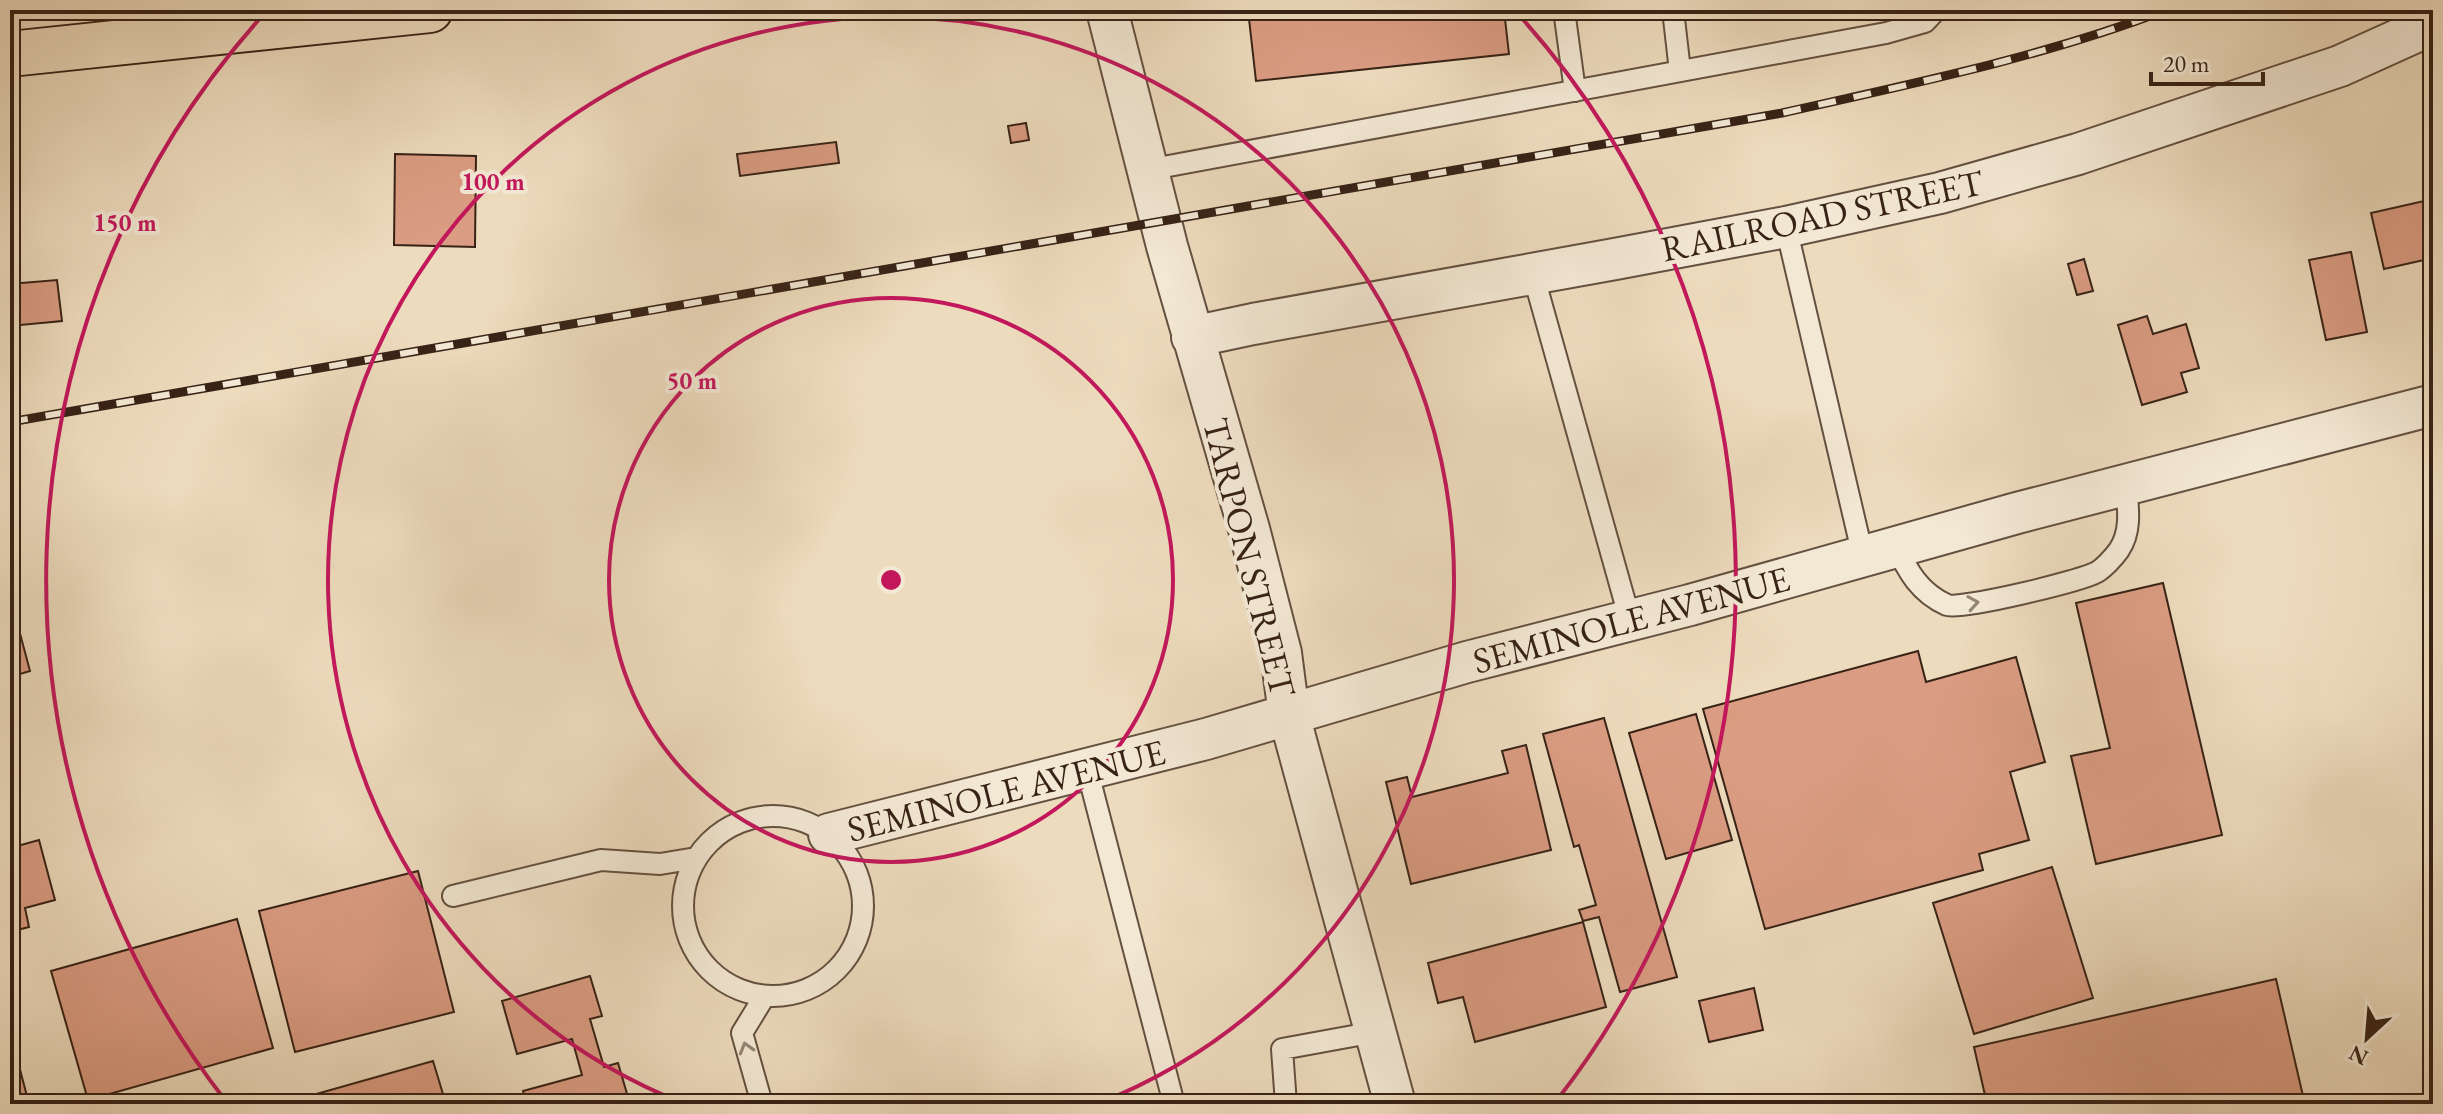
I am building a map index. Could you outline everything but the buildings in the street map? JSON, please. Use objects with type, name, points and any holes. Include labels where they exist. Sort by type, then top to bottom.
[{"type":"main road","points":[[10,44],[35,25],[168,10]]},
{"type":"main road","points":[[10,54],[430,10]]},
{"type":"street","name":"TARPON STREET","points":[[1107,10],[1192,337],[1249,529],[1281,653],[1289,715],[1395,1104]]},
{"type":"street","name":"RAILROAD STREET","points":[[1192,337],[1786,227],[1940,193],[2078,154],[2340,66],[2433,24]]},
{"type":"street","name":"SEMINOLE AVENUE","points":[[829,834],[1206,739],[1467,662],[2433,405]]},
{"type":"lane","points":[[1564,10],[1575,91]]},
{"type":"lane","points":[[1673,10],[1680,71]]},
{"type":"lane","points":[[1147,170],[1886,33],[1925,22],[1936,10]]},
{"type":"lane","points":[[1786,227],[1880,551],[1929,595],[1951,607],[2011,597],[2097,572],[2119,550],[2129,522],[2126,485]]},
{"type":"lane","points":[[1533,274],[1630,620]]},
{"type":"lane","points":[[1087,769],[1174,1104]]},
{"type":"lane","points":[[773,815],[804,820],[829,834],[849,856],[861,882],[864,912],[858,940],[843,965],[820,984],[793,995],[764,997],[735,988],[709,971],[691,946],[682,916],[684,886],[696,858],[715,835],[743,820],[773,815]]},
{"type":"lane","points":[[453,896],[601,860],[660,864],[696,858]]},
{"type":"lane","points":[[762,1104],[742,1033],[764,997]]},
{"type":"lane","points":[[1286,1104],[1282,1049],[1375,1032]]},
{"type":"railway","points":[[10,422],[1782,113],[2024,56],[2166,10]]}]
